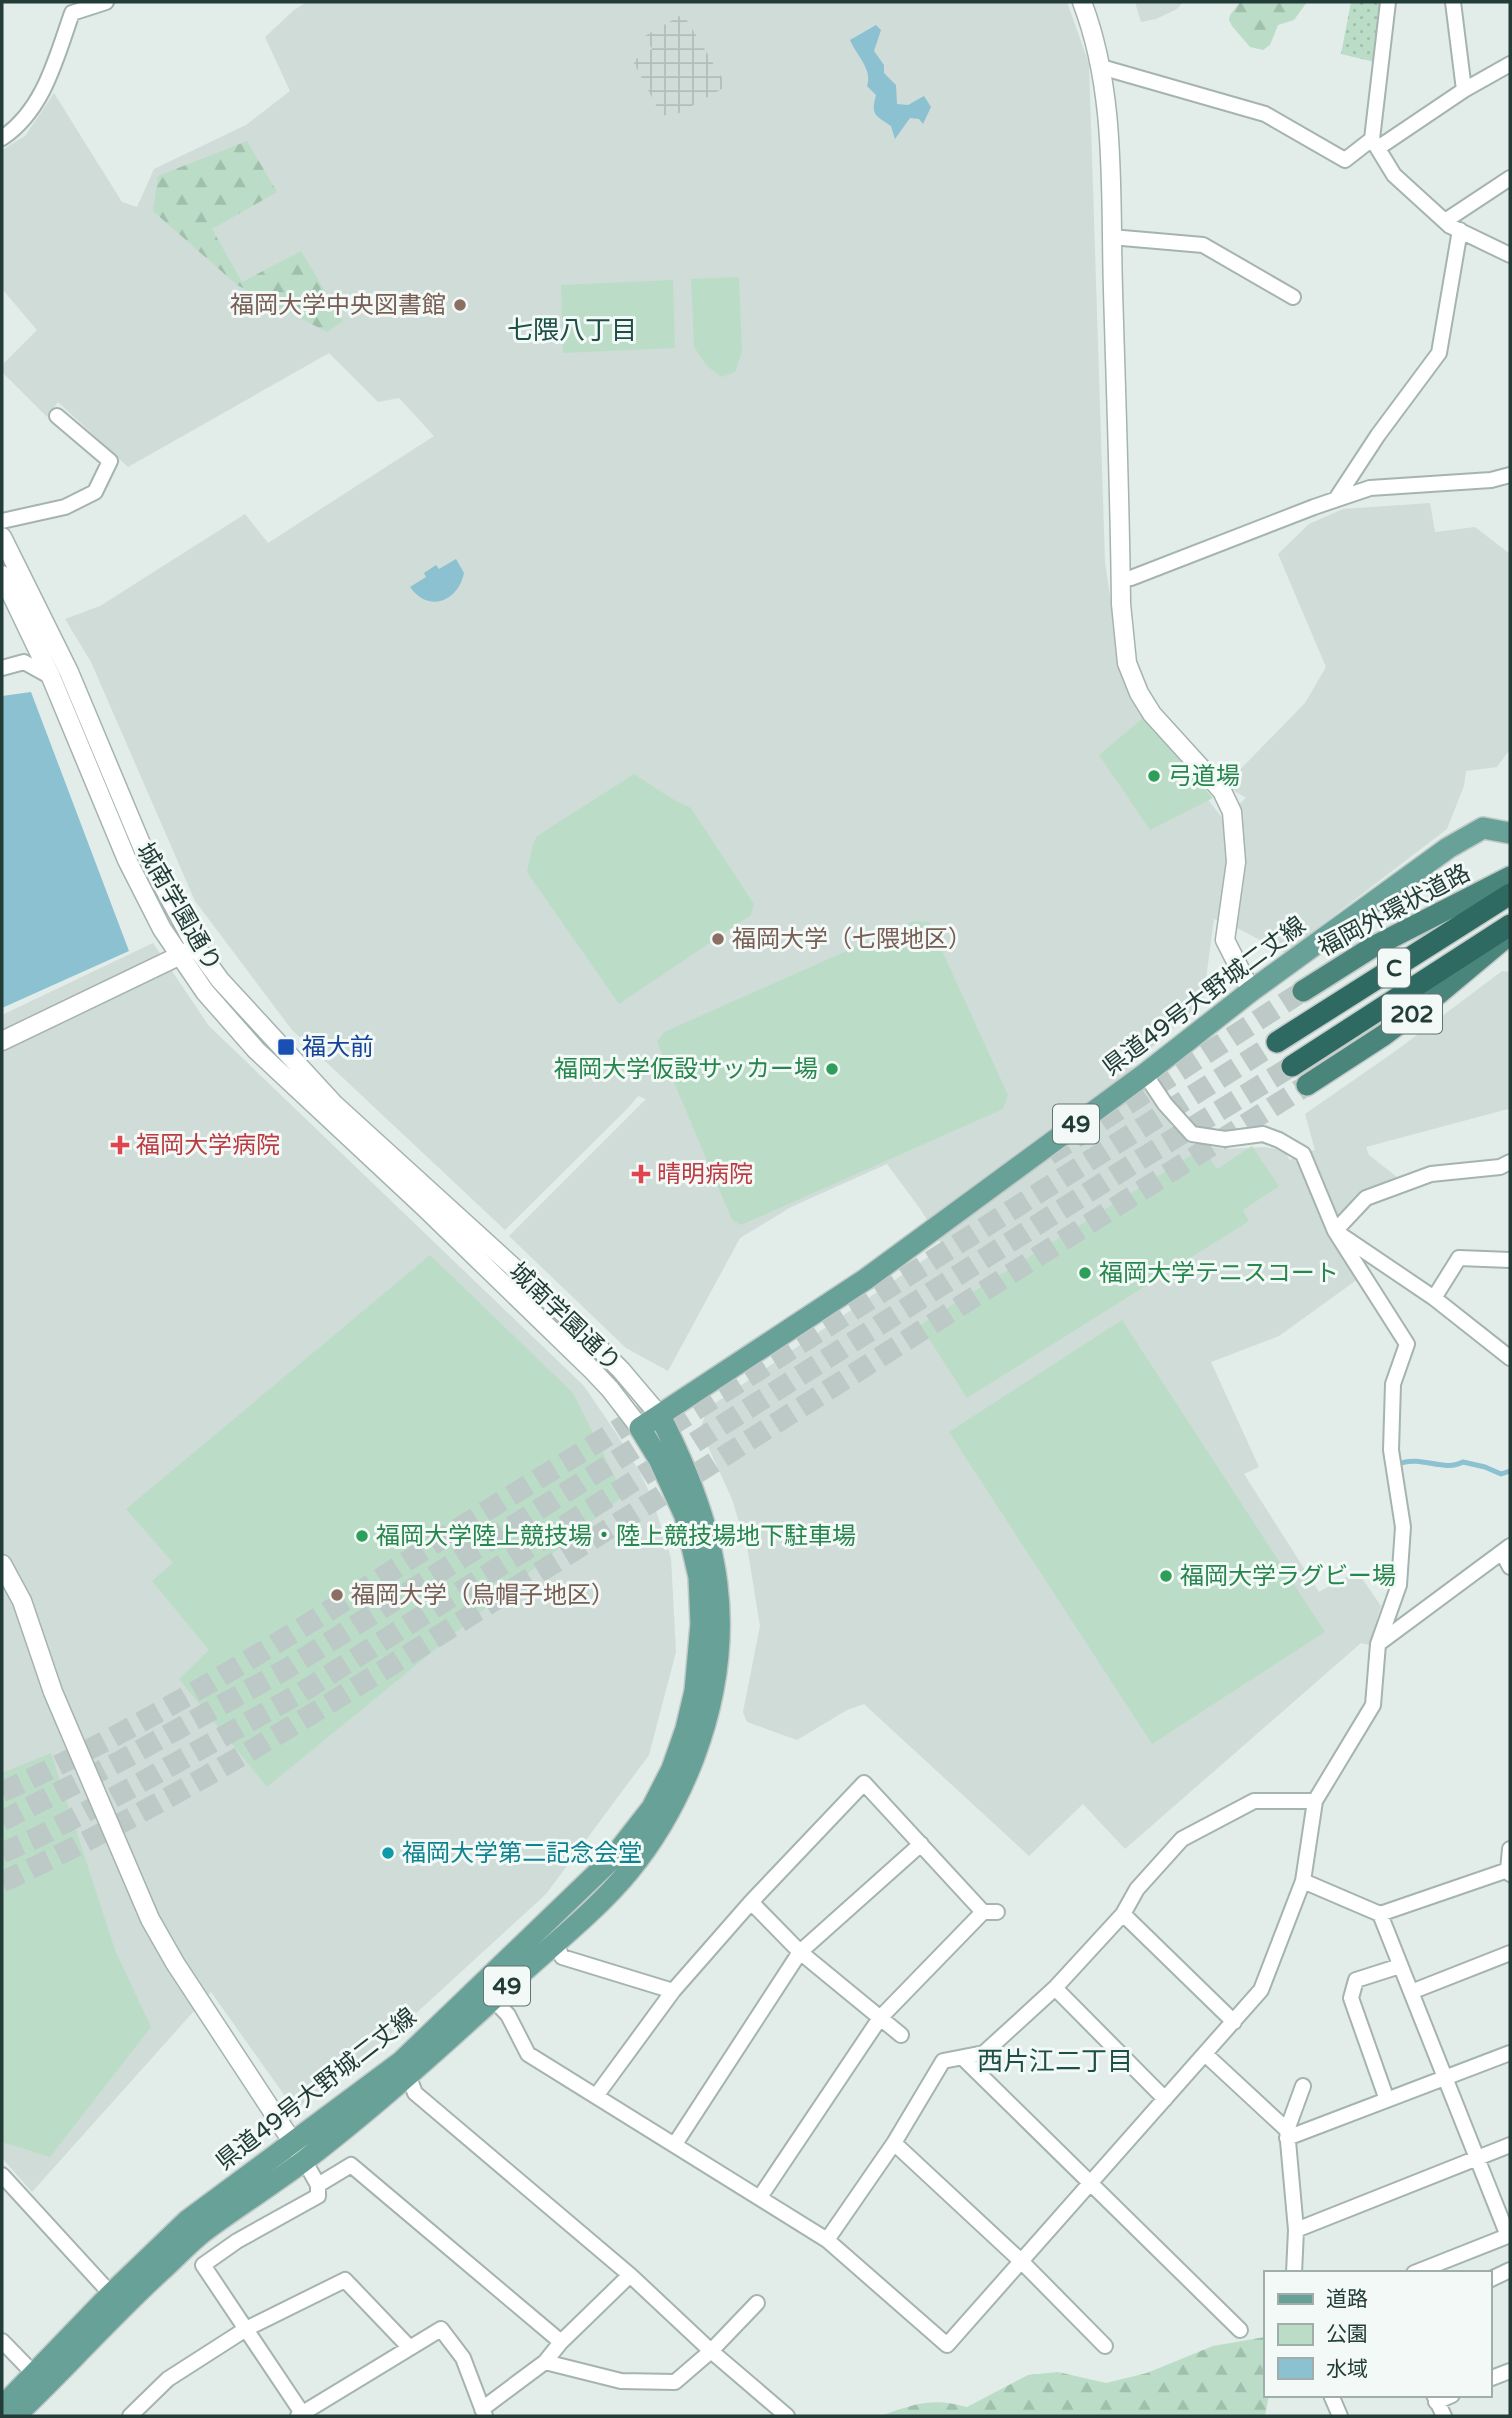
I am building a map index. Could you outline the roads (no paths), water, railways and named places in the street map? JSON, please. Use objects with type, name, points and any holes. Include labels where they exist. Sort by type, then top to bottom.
[{"type":"highway","name":"福岡外環状道路","points":[[1303,990],[1371,948],[1510,877]]},
{"type":"highway","name":"C","points":[[1277,1042],[1510,894]]},
{"type":"highway","name":"C","points":[[1293,1066],[1510,925]]},
{"type":"highway","name":"202","points":[[1307,1085],[1384,1035],[1438,994],[1510,933]]},
{"type":"main road","name":"県道49号大野城二丈線","points":[[2,2407],[40,2380],[201,2234],[401,2062],[613,1858],[652,1808],[672,1769],[687,1729],[695,1692],[701,1624],[699,1577],[685,1516],[674,1489],[640,1428],[866,1279],[1448,848],[1483,828],[1510,832]]},
{"type":"main road","name":"県道49号大野城二丈線","points":[[15,2416],[40,2380],[111,2294],[187,2221],[299,2151],[408,2075],[626,1875],[661,1827],[698,1746],[715,1685],[721,1614],[714,1560],[705,1522],[691,1483],[660,1416]]},
{"type":"street","points":[[2,138],[18,127],[48,83],[72,13],[106,2]]},
{"type":"street","points":[[1082,2],[1101,67],[1110,154],[1121,579],[1127,663],[1139,693],[1152,714],[1222,791],[1232,812],[1236,863],[1225,940],[1251,992]]},
{"type":"street","points":[[1388,2],[1375,144],[1394,175],[1445,221],[1510,255]]},
{"type":"street","points":[[1453,2],[1464,90]]},
{"type":"street","points":[[1101,67],[1265,114],[1345,160],[1510,64]]},
{"type":"street","points":[[1445,221],[1510,178]]},
{"type":"street","points":[[1336,499],[1378,435],[1439,353],[1460,230]]},
{"type":"street","points":[[1111,237],[1203,245],[1293,297]]},
{"type":"street","points":[[2,521],[65,508],[95,492],[110,461],[57,416]]},
{"type":"street","points":[[1121,579],[1131,578],[1370,488],[1491,480],[1510,475]]},
{"type":"street","name":"城南学園通り","points":[[2,537],[69,671],[144,851],[196,947],[220,980],[335,1105],[568,1317],[621,1370],[660,1416]]},
{"type":"street","name":"城南学園通り","points":[[2,575],[51,677],[127,860],[179,956],[220,1011],[256,1050],[528,1306],[610,1389],[640,1428]]},
{"type":"street","points":[[2,668],[24,662],[51,677]]},
{"type":"street","points":[[2,1041],[196,947]]},
{"type":"street","points":[[493,1999],[508,2015],[528,2054],[827,2240],[947,2345],[1261,1990],[1303,1881],[1315,1801],[1373,1705],[1378,1644],[1399,1585],[1403,1527],[1391,1450],[1393,1384],[1407,1344],[1335,1231],[1303,1154],[1263,1133],[1225,1139],[1192,1134],[1165,1104],[1145,1074]]},
{"type":"street","points":[[1335,1231],[1366,1198],[1431,1174],[1500,1167],[1510,1162]]},
{"type":"street","points":[[1335,1231],[1434,1297],[1510,1358]]},
{"type":"street","points":[[1434,1297],[1459,1258],[1510,1260]]},
{"type":"street","points":[[1378,1644],[1506,1549],[1510,1567]]},
{"type":"street","points":[[2,1564],[22,1601],[53,1692],[150,1919],[318,2185],[318,2196],[237,2241],[203,2265],[302,2415],[441,2329],[463,2358],[484,2413],[545,2362],[561,2342],[630,2275]]},
{"type":"street","points":[[596,2096],[673,1992],[751,1902],[864,1783],[920,1844],[990,1912],[880,2018],[760,2197]]},
{"type":"street","points":[[827,2240],[894,2143],[943,2061],[984,2053],[1055,1988],[1123,1914],[1137,1889],[1182,1839],[1254,1801],[1315,1801]]},
{"type":"street","points":[[675,2144],[800,1951],[920,1844]]},
{"type":"street","points":[[1303,1881],[1380,1914],[1510,1862]]},
{"type":"street","points":[[751,1902],[800,1951],[901,2035]]},
{"type":"street","points":[[1123,1914],[1234,2022]]},
{"type":"street","points":[[1380,1914],[1509,2235],[1419,2271]]},
{"type":"street","points":[[555,1942],[562,1957],[673,1992]]},
{"type":"street","points":[[1411,1993],[1510,1953]]},
{"type":"street","points":[[1387,2100],[1350,1998],[1356,1980],[1400,1966]]},
{"type":"street","points":[[1055,1988],[1165,2099]]},
{"type":"street","points":[[1287,2134],[1387,2100],[1510,2053]]},
{"type":"street","points":[[1205,2054],[1287,2134]]},
{"type":"street","points":[[962,2059],[1240,2330]]},
{"type":"street","points":[[408,2075],[415,2093],[630,2275],[711,2351],[787,2416]]},
{"type":"street","points":[[1294,2271],[1296,2230],[1287,2134],[1303,2086]]},
{"type":"street","points":[[894,2143],[1021,2261],[1105,2346]]},
{"type":"street","points":[[1296,2230],[1510,2146]]},
{"type":"street","points":[[318,2185],[351,2165],[561,2342]]},
{"type":"street","points":[[2,2175],[111,2294]]},
{"type":"street","points":[[1491,2279],[1510,2270]]},
{"type":"street","points":[[130,2416],[168,2379],[246,2329],[345,2280],[410,2348]]},
{"type":"street","points":[[545,2362],[621,2381],[674,2382],[711,2351],[757,2303]]},
{"type":"street","points":[[2,2342],[40,2380]]},
{"type":"street","points":[[1491,2378],[1510,2371]]},
{"type":"street","points":[[1332,2397],[1340,2416]]},
{"type":"street","points":[[1435,2398],[1444,2416]]},
{"type":"water","points":[[876,25],[881,30],[874,51],[884,65],[884,73],[896,85],[897,104],[908,105],[924,96],[931,107],[923,124],[919,119],[910,118],[895,139],[891,126],[875,114],[876,95],[867,86],[866,68],[850,40]]},
{"type":"water","points":[[456,559],[464,573],[456,591],[449,597],[442,601],[425,600],[410,587],[426,577],[424,573],[436,565],[439,569]]},
{"type":"water","points":[[31,692],[129,951],[2,1008],[2,696]]},
{"type":"waterway","points":[[1401,1463],[1417,1461],[1456,1465],[1463,1462],[1501,1474],[1510,1471]]},
{"type":"tunnel","points":[[1049,1155],[1303,991]]},
{"type":"tunnel","points":[[2,1821],[122,1760],[288,1668],[1277,1042]]},
{"type":"tunnel","points":[[2,1853],[133,1787],[302,1692],[1136,1162],[1292,1066]]},
{"type":"tunnel","points":[[2,1882],[148,1809],[289,1728],[1307,1085]]},
{"type":"tunnel","points":[[2,1792],[116,1735],[227,1673],[650,1409]]},
{"type":"place","name":"福岡大学中央図書館","points":[[460,305]]},
{"type":"place","name":"弓道場","points":[[1154,776]]},
{"type":"place","name":"福岡大学（七隈地区）","points":[[718,939]]},
{"type":"place","name":"福大前","points":[[286,1047]]},
{"type":"place","name":"福岡大学仮設サッカー場","points":[[832,1069]]},
{"type":"place","name":"福岡大学病院","points":[[120,1145]]},
{"type":"place","name":"晴明病院","points":[[641,1174]]},
{"type":"place","name":"福岡大学テニスコート","points":[[1085,1273]]},
{"type":"place","name":"福岡大学陸上競技場・陸上競技場地下駐車場","points":[[362,1536]]},
{"type":"place","name":"福岡大学ラグビー場","points":[[1166,1576]]},
{"type":"place","name":"福岡大学（烏帽子地区）","points":[[337,1595]]},
{"type":"place","name":"福岡大学第二記念会堂","points":[[388,1853]]},
{"type":"district","name":"七隈八丁目","points":[[572,330]]},
{"type":"district","name":"西片江二丁目","points":[[1055,2061]]}]
